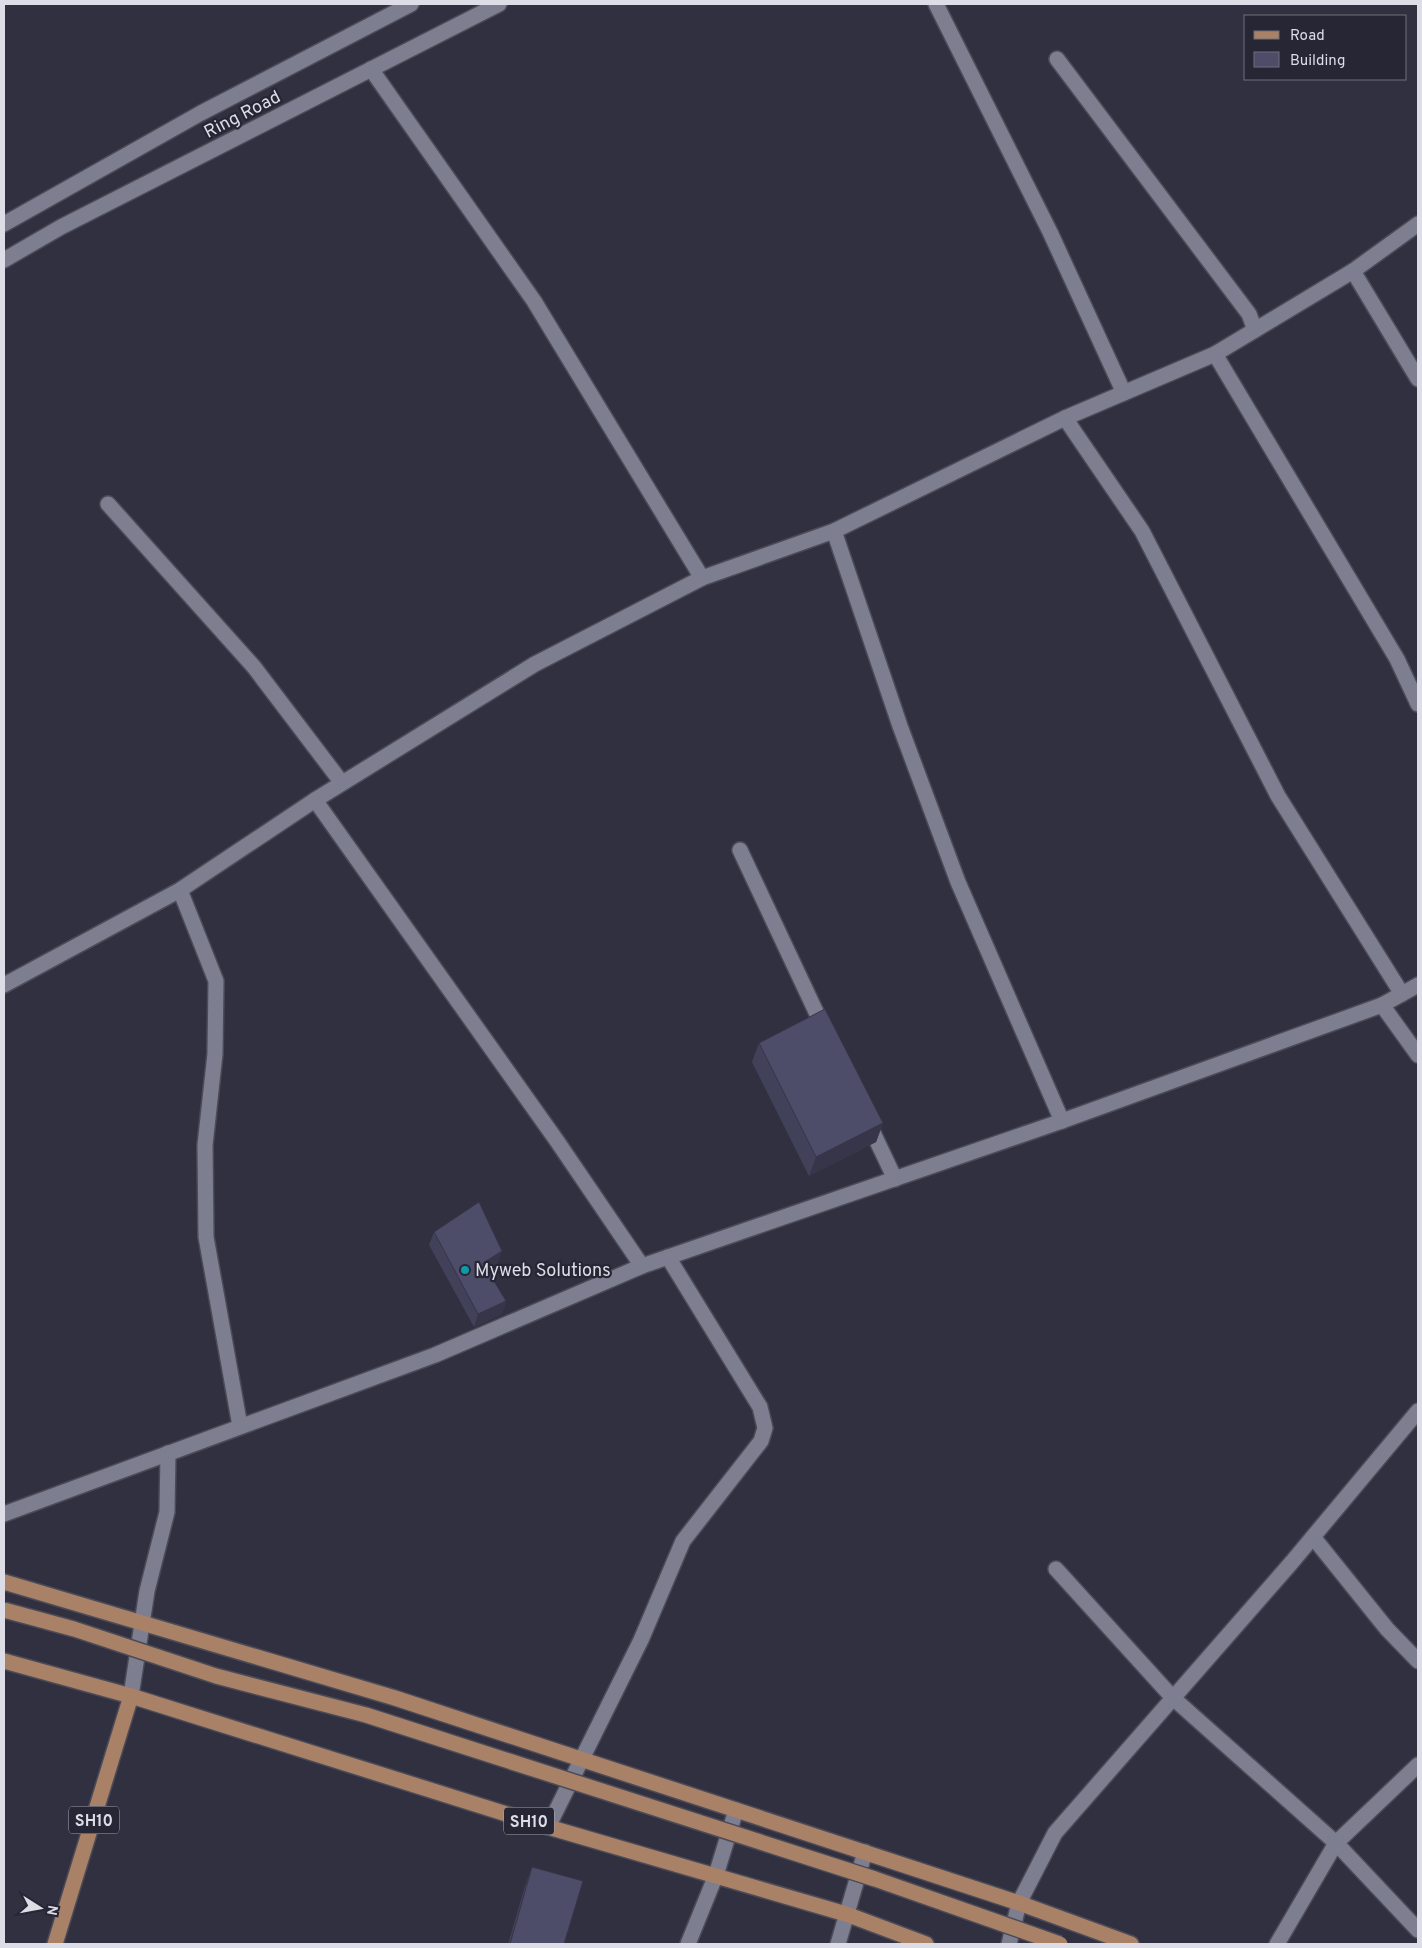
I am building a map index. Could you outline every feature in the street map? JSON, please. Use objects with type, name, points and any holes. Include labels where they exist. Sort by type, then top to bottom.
[{"type":"main road","points":[[4,1582],[395,1698],[1019,1903],[1131,1944]]},
{"type":"main road","points":[[4,1610],[74,1629],[216,1676],[385,1722],[875,1880],[1060,1944]]},
{"type":"main road","points":[[4,1661],[131,1696]]},
{"type":"main road","name":"SH10","points":[[55,1944],[131,1696],[548,1828],[846,1914],[926,1944]]},
{"type":"street","name":"Ring Road","points":[[4,224],[201,113],[411,4]]},
{"type":"street","name":"Ring Road","points":[[4,260],[61,227],[499,4]]},
{"type":"street","points":[[936,4],[1050,232],[1124,393]]},
{"type":"street","points":[[1057,59],[1249,314],[1255,330]]},
{"type":"street","points":[[371,69],[534,301],[702,578]]},
{"type":"street","points":[[4,985],[180,890],[315,800],[535,664],[702,578],[834,531],[1065,418],[1215,354],[1353,271],[1418,224]]},
{"type":"street","points":[[1353,271],[1418,379]]},
{"type":"street","points":[[1215,354],[1396,659],[1418,704]]},
{"type":"street","points":[[1065,418],[1142,531],[1278,796],[1402,994]]},
{"type":"street","points":[[108,504],[254,667],[342,783]]},
{"type":"street","points":[[834,531],[900,726],[958,882],[1062,1121]]},
{"type":"street","points":[[315,800],[557,1141],[642,1266]]},
{"type":"street","points":[[740,850],[832,1046]]},
{"type":"street","points":[[180,890],[216,982],[215,1054],[205,1145],[206,1237],[240,1426]]},
{"type":"street","points":[[4,1514],[435,1355],[642,1266],[1062,1121],[1382,1005],[1418,985]]},
{"type":"street","points":[[1382,1005],[1418,1055]]},
{"type":"street","points":[[861,1108],[895,1179]]},
{"type":"street","points":[[548,1828],[641,1640],[683,1541],[762,1441],[765,1428],[760,1407],[668,1257]]},
{"type":"street","points":[[1009,1944],[1019,1903],[1055,1833],[1313,1537],[1418,1412]]},
{"type":"street","points":[[131,1696],[147,1590],[167,1512],[168,1453]]},
{"type":"street","points":[[1313,1537],[1387,1629],[1418,1661]]},
{"type":"street","points":[[1056,1569],[1173,1698],[1336,1843],[1418,1930]]},
{"type":"street","points":[[1277,1944],[1336,1843],[1418,1765]]},
{"type":"street","points":[[688,1944],[716,1875],[736,1810]]},
{"type":"street","points":[[838,1944],[865,1852]]},
{"type":"building","points":[[825,1009],[883,1123],[816,1157],[759,1043]]},
{"type":"building","name":"Myweb Solutions","points":[[479,1202],[502,1251],[483,1263],[506,1301],[478,1314],[434,1232]]},
{"type":"building","points":[[532,1867],[583,1881],[564,1944],[510,1944]]},
{"type":"place","name":"Myweb Solutions","points":[[465,1270]]}]
